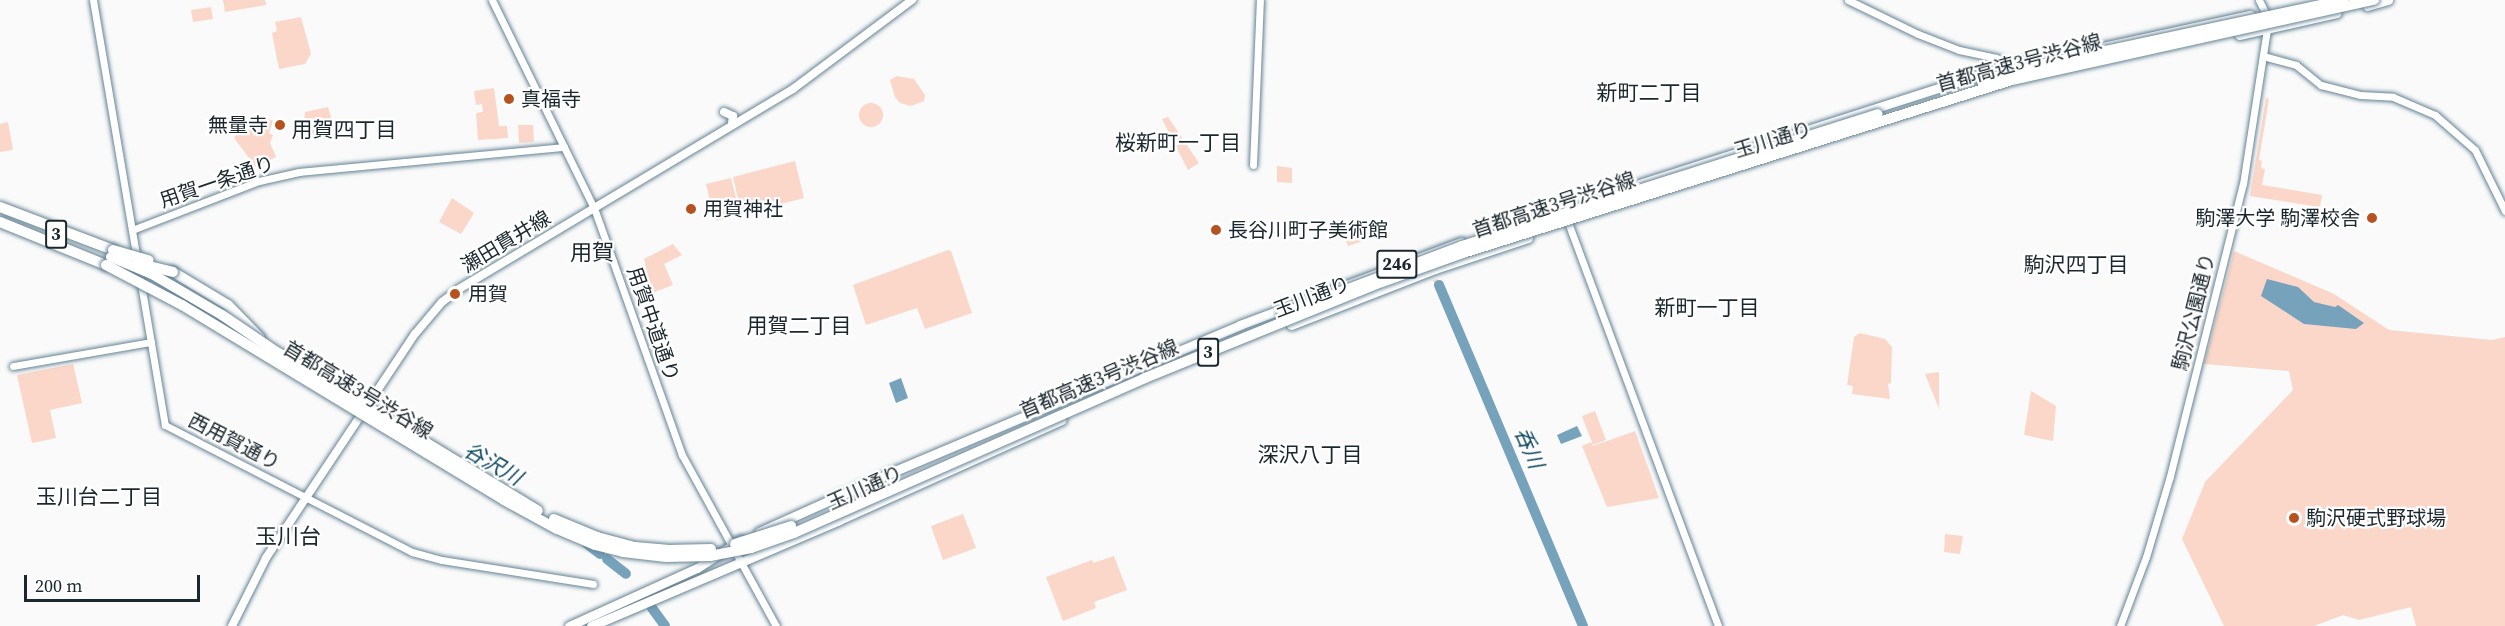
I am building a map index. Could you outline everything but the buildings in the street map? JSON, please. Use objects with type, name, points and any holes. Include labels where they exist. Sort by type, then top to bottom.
[{"type":"highway","name":"玉川通り","points":[[569,626],[697,568],[731,544],[1056,402],[1359,278],[1441,248],[2010,64],[2043,60],[2330,0]]},
{"type":"highway","name":"首都高速3号渋谷線","points":[[0,214],[161,279],[526,505],[574,528],[606,540],[644,548],[682,550],[722,547],[791,526],[1142,371],[1452,249],[2010,73],[2343,0]]},
{"type":"highway","name":"首都高速3号渋谷線","points":[[0,222],[96,260],[182,305],[504,500],[557,529],[595,545],[623,552],[666,557],[710,556],[778,539],[1145,378],[1382,282],[1463,253],[2012,80],[2374,0]]},
{"type":"highway","name":"玉川通り","points":[[591,626],[798,538],[1084,409],[1393,285],[1569,225],[2043,74],[2267,29],[2388,0]]},
{"type":"highway","points":[[1996,58],[1998,69]]},
{"type":"highway","points":[[0,207],[107,248],[146,259],[173,272],[228,305],[272,349]]},
{"type":"highway","points":[[0,228],[62,251],[182,305]]},
{"type":"highway","points":[[111,257],[173,272]]},
{"type":"main road","name":"瀬田貫井線","points":[[232,626],[266,558],[412,339],[437,307],[459,289],[793,88],[912,0]]},
{"type":"main road","points":[[724,112],[733,116],[732,123]]},
{"type":"street","name":"西用賀通り","points":[[93,0],[165,425],[423,556],[592,584]]},
{"type":"street","name":"用賀中道通り","points":[[492,0],[594,208],[682,455],[777,626]]},
{"type":"street","points":[[1253,165],[1260,0]]},
{"type":"street","points":[[1848,0],[1918,34],[1959,50],[1996,58],[2043,74]]},
{"type":"street","name":"駒沢公園通り","points":[[2120,626],[2146,557],[2170,476],[2235,220],[2267,29],[2265,12],[2259,0]]},
{"type":"street","points":[[2263,56],[2296,65],[2321,86],[2360,95],[2393,97],[2434,115],[2475,150],[2505,211]]},
{"type":"street","name":"用賀一条通り","points":[[132,230],[260,181],[299,172],[564,147]]},
{"type":"street","points":[[1569,225],[1718,626]]},
{"type":"street","points":[[13,366],[151,342]]},
{"type":"shaded area","points":[[223,0],[265,0],[266,5],[225,12]]},
{"type":"shaded area","points":[[211,7],[213,19],[193,22],[191,10]]},
{"type":"shaded area","points":[[301,17],[311,54],[305,64],[279,69],[272,33],[277,31],[275,22]]},
{"type":"shaded area","points":[[897,76],[914,79],[925,95],[924,101],[911,106],[900,103],[895,97],[890,80]]},
{"type":"shaded area","points":[[494,88],[499,126],[507,126],[508,138],[478,140],[476,113],[483,112],[482,104],[476,105],[474,91]]},
{"type":"shaded area","points":[[2266,98],[2269,99],[2259,160],[2262,161],[2261,168],[2265,169],[2262,185],[2322,195],[2320,207],[2250,196]]},
{"type":"shaded area","points":[[871,103],[880,106],[883,115],[880,124],[871,127],[862,124],[859,115],[862,106]]},
{"type":"shaded area","points":[[328,107],[333,124],[326,139],[303,130],[305,112]]},
{"type":"shaded area","points":[[1168,117],[1199,163],[1188,170],[1162,119]]},
{"type":"shaded area","points":[[269,119],[273,121],[269,133],[273,135],[270,143],[276,157],[256,167],[234,138],[244,123],[250,121],[259,126]]},
{"type":"shaded area","points":[[8,122],[13,150],[0,152],[0,124]]},
{"type":"shaded area","points":[[518,125],[533,125],[534,142],[519,143]]},
{"type":"shaded area","points":[[795,161],[804,198],[716,221],[715,214],[740,207],[733,177]]},
{"type":"shaded area","points":[[1277,166],[1292,168],[1292,183],[1277,182]]},
{"type":"shaded area","points":[[731,178],[738,206],[713,213],[706,184]]},
{"type":"shaded area","points":[[452,198],[474,213],[461,234],[439,222]]},
{"type":"shaded area","points":[[1360,220],[1369,239],[1348,246],[1341,228]]},
{"type":"shaded area","points":[[673,244],[682,255],[664,264],[673,285],[652,293],[644,259]]},
{"type":"shaded area","points":[[948,250],[951,251],[972,313],[925,329],[917,308],[866,325],[853,285]]},
{"type":"shaded area","points":[[2234,251],[2334,294],[2389,330],[2492,340],[2505,337],[2505,626],[2416,626],[2411,607],[2359,620],[2343,615],[2314,626],[2224,626],[2182,539],[2205,482],[2293,390],[2289,371],[2204,364]]},
{"type":"shaded area","points":[[1438,279],[1540,521],[1535,523],[1532,517],[1433,280]]},
{"type":"shaded area","points":[[1860,333],[1885,339],[1892,347],[1891,383],[1888,384],[1890,399],[1852,394],[1853,386],[1847,385],[1854,337]]},
{"type":"shaded area","points":[[73,364],[82,403],[50,410],[56,438],[32,443],[17,375]]},
{"type":"shaded area","points":[[1939,372],[1939,405],[1940,411],[1925,374]]},
{"type":"shaded area","points":[[2031,391],[2056,406],[2053,441],[2024,435]]},
{"type":"shaded area","points":[[1595,411],[1606,440],[1593,445],[1582,416]]},
{"type":"shaded area","points":[[1635,431],[1659,498],[1607,507],[1582,446],[1591,442],[1593,446]]},
{"type":"shaded area","points":[[963,514],[976,548],[943,560],[931,526]]},
{"type":"shaded area","points":[[1945,534],[1963,536],[1960,554],[1944,552]]},
{"type":"shaded area","points":[[1546,535],[1584,626],[1578,626],[1541,536]]},
{"type":"shaded area","points":[[1114,556],[1127,590],[1094,602],[1096,608],[1063,621],[1046,577],[1092,560],[1093,563]]},
{"type":"water","points":[[2267,279],[2298,287],[2314,302],[2335,307],[2338,305],[2364,323],[2356,329],[2304,324],[2261,296]]},
{"type":"water","points":[[901,378],[908,398],[896,403],[889,383]]},
{"type":"water","points":[[1577,426],[1582,436],[1561,444],[1557,435]]},
{"type":"waterway","name":"呑川","points":[[1439,285],[1583,626]]},
{"type":"waterway","name":"谷沢川","points":[[586,543],[600,554]]},
{"type":"waterway","name":"谷沢川","points":[[607,559],[626,574]]},
{"type":"waterway","name":"谷沢川","points":[[652,608],[665,626]]},
{"type":"place","name":"真福寺","points":[[509,99]]},
{"type":"place","name":"無量寺","points":[[280,125]]},
{"type":"place","name":"用賀神社","points":[[691,209]]},
{"type":"place","name":"駒澤大学 駒澤校舎","points":[[2372,218]]},
{"type":"place","name":"長谷川町子美術館","points":[[1216,230]]},
{"type":"place","name":"用賀","points":[[455,294]]},
{"type":"place","name":"駒沢硬式野球場","points":[[2294,518]]},
{"type":"district","name":"新町二丁目","points":[[1649,93]]},
{"type":"district","name":"用賀四丁目","points":[[344,130]]},
{"type":"district","name":"桜新町一丁目","points":[[1178,143]]},
{"type":"district","name":"用賀","points":[[592,253]]},
{"type":"district","name":"駒沢四丁目","points":[[2076,265]]},
{"type":"district","name":"新町一丁目","points":[[1707,308]]},
{"type":"district","name":"用賀二丁目","points":[[799,326]]},
{"type":"district","name":"深沢八丁目","points":[[1310,455]]},
{"type":"district","name":"玉川台二丁目","points":[[99,497]]},
{"type":"district","name":"玉川台","points":[[288,537]]}]
